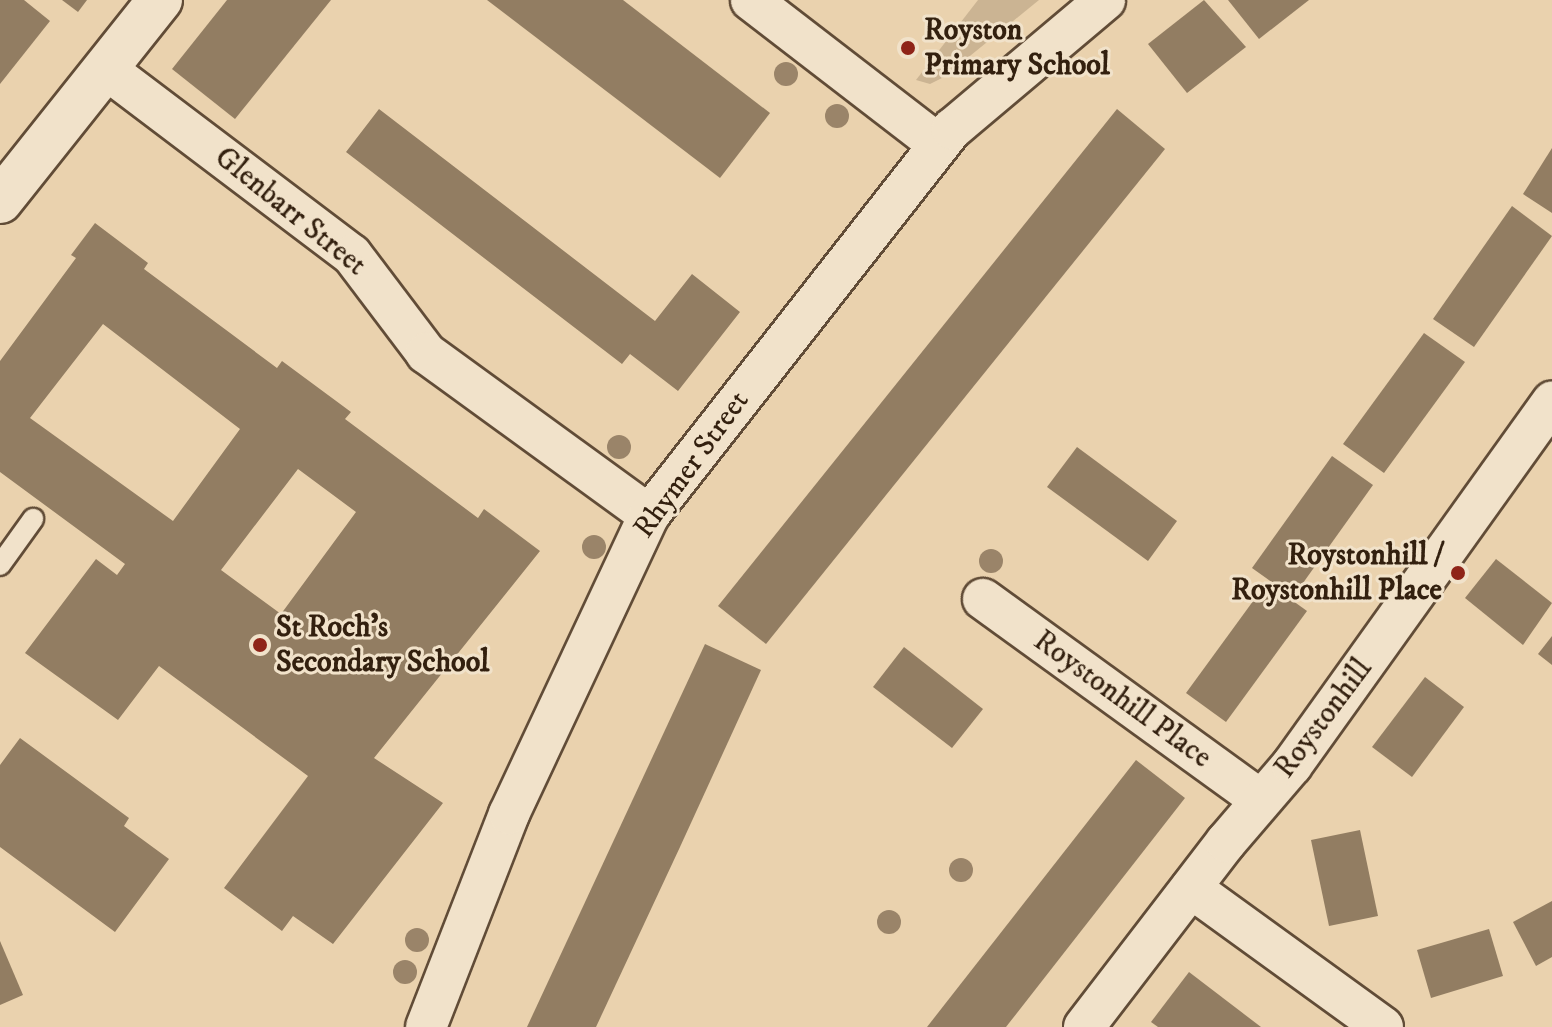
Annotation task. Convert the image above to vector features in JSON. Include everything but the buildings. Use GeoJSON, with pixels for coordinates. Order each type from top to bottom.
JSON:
{"type":"FeatureCollection","features":[{"type":"Feature","properties":{"kind":"street"},"geometry":{"type":"LineString","coordinates":[[3,190],[160,0]]}},
{"type":"Feature","properties":{"kind":"street"},"geometry":{"type":"LineString","coordinates":[[751,0],[939,145]]}},
{"type":"Feature","properties":{"kind":"street","name":"Rhymer Street"},"geometry":{"type":"LineString","coordinates":[[426,1027],[509,814],[649,515],[939,145],[972,108],[1105,0]]}},
{"type":"Feature","properties":{"kind":"street","name":"Glenbarr Street"},"geometry":{"type":"LineString","coordinates":[[106,69],[352,255],[426,353],[649,515]]}},
{"type":"Feature","properties":{"kind":"street","name":"Roystonhill"},"geometry":{"type":"LineString","coordinates":[[1084,1027],[1191,888],[1292,765],[1552,402]]}},
{"type":"Feature","properties":{"kind":"street","name":"Roystonhill Place"},"geometry":{"type":"LineString","coordinates":[[983,599],[1261,800]]}},
{"type":"Feature","properties":{"kind":"street"},"geometry":{"type":"LineString","coordinates":[[1191,888],[1383,1027]]}},
{"type":"Feature","properties":{"kind":"lane"},"geometry":{"type":"LineString","coordinates":[[0,565],[33,519]]}},
{"type":"Feature","properties":{"kind":"shaded area"},"geometry":{"type":"Polygon","coordinates":[[[978,0],[1039,0],[944,77],[930,84],[916,80],[978,0]]]}},
{"type":"Feature","properties":{"kind":"place","name":"Royston Primary School"},"geometry":{"type":"Point","coordinates":[908,48]}},
{"type":"Feature","properties":{"kind":"place","name":"Roystonhill / Roystonhill Place"},"geometry":{"type":"Point","coordinates":[1458,573]}},
{"type":"Feature","properties":{"kind":"place","name":"St Roch's Secondary School"},"geometry":{"type":"Point","coordinates":[260,645]}}]}
